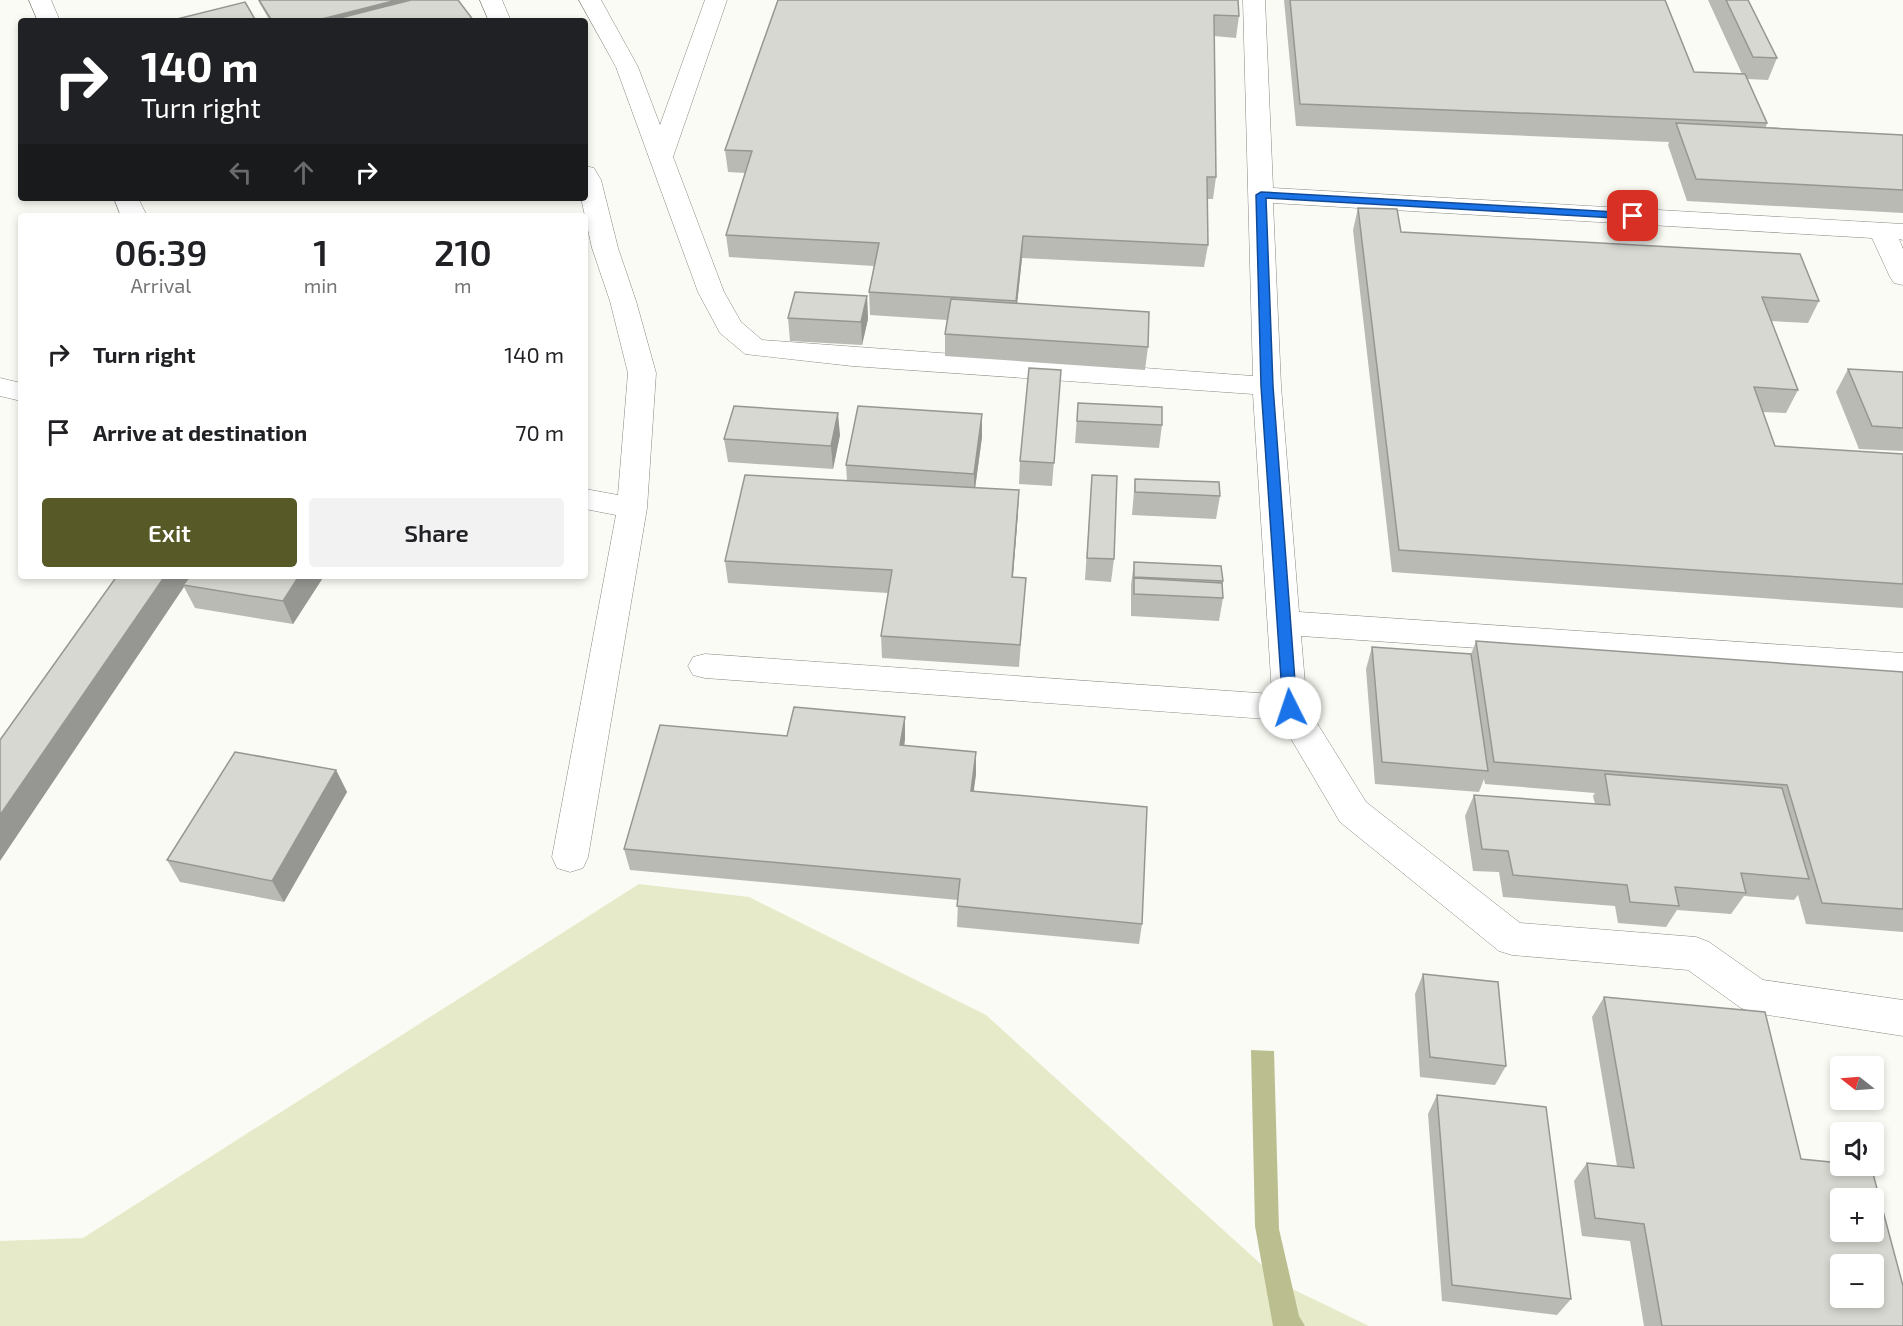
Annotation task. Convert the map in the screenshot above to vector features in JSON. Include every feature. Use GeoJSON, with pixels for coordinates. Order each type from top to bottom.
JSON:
{"type":"FeatureCollection","features":[{"type":"Feature","properties":{"kind":"street"},"geometry":{"type":"LineString","coordinates":[[39,0],[48,18]]}},
{"type":"Feature","properties":{"kind":"street"},"geometry":{"type":"LineString","coordinates":[[491,0],[499,18]]}},
{"type":"Feature","properties":{"kind":"street"},"geometry":{"type":"LineString","coordinates":[[590,0],[627,67],[711,292],[730,327],[755,348],[1267,386]]}},
{"type":"Feature","properties":{"kind":"street"},"geometry":{"type":"LineString","coordinates":[[661,156],[716,0]]}},
{"type":"Feature","properties":{"kind":"street"},"geometry":{"type":"LineString","coordinates":[[1254,0],[1267,386],[1290,708],[1353,812],[1512,939],[1696,954],[1755,996],[1903,1018]]}},
{"type":"Feature","properties":{"kind":"street"},"geometry":{"type":"LineString","coordinates":[[570,857],[632,508],[642,373],[623,301],[605,248],[588,178]]}},
{"type":"Feature","properties":{"kind":"street"},"geometry":{"type":"LineString","coordinates":[[1261,195],[1893,232],[1903,277]]}},
{"type":"Feature","properties":{"kind":"street"},"geometry":{"type":"LineString","coordinates":[[0,387],[18,391]]}},
{"type":"Feature","properties":{"kind":"street"},"geometry":{"type":"LineString","coordinates":[[588,500],[632,508]]}},
{"type":"Feature","properties":{"kind":"street"},"geometry":{"type":"LineString","coordinates":[[1283,623],[1903,665]]}},
{"type":"Feature","properties":{"kind":"street"},"geometry":{"type":"LineString","coordinates":[[705,666],[1290,708]]}},
{"type":"Feature","properties":{"kind":"shaded area"},"geometry":{"type":"Polygon","coordinates":[[[639,884],[749,897],[986,1015],[1284,1285],[1369,1326],[0,1326],[0,1241],[83,1238],[639,884]]]}},
{"type":"Feature","properties":{"kind":"shaded area"},"geometry":{"type":"Polygon","coordinates":[[[1251,1050],[1274,1051],[1279,1229],[1299,1316],[1305,1326],[1273,1326],[1255,1226],[1251,1050]]]}},
{"type":"Feature","properties":{"kind":"building"},"geometry":{"type":"Polygon","coordinates":[[[259,0],[397,0],[326,18],[270,18],[259,0]]]}},
{"type":"Feature","properties":{"kind":"building"},"geometry":{"type":"Polygon","coordinates":[[[411,0],[458,0],[472,18],[340,18],[411,0]]]}},
{"type":"Feature","properties":{"kind":"building"},"geometry":{"type":"Polygon","coordinates":[[[778,0],[1238,0],[1239,16],[1214,15],[1216,177],[1207,177],[1208,245],[1023,236],[1016,301],[869,292],[879,243],[726,235],[752,151],[725,150],[778,0]]]}},
{"type":"Feature","properties":{"kind":"building"},"geometry":{"type":"Polygon","coordinates":[[[1290,0],[1665,0],[1694,72],[1745,74],[1767,123],[1300,104],[1290,0]]]}},
{"type":"Feature","properties":{"kind":"building"},"geometry":{"type":"Polygon","coordinates":[[[1726,0],[1748,0],[1777,58],[1753,57],[1726,0]]]}},
{"type":"Feature","properties":{"kind":"building"},"geometry":{"type":"Polygon","coordinates":[[[245,2],[254,18],[181,18],[245,2]]]}},
{"type":"Feature","properties":{"kind":"building"},"geometry":{"type":"Polygon","coordinates":[[[1676,123],[1903,135],[1903,190],[1696,179],[1676,123]]]}},
{"type":"Feature","properties":{"kind":"building"},"geometry":{"type":"Polygon","coordinates":[[[1358,208],[1397,209],[1401,232],[1800,254],[1819,301],[1762,297],[1798,390],[1754,387],[1775,446],[1903,454],[1903,584],[1399,550],[1358,208]]]}},
{"type":"Feature","properties":{"kind":"building"},"geometry":{"type":"Polygon","coordinates":[[[795,292],[867,296],[861,322],[788,318],[795,292]]]}},
{"type":"Feature","properties":{"kind":"building"},"geometry":{"type":"Polygon","coordinates":[[[951,299],[1149,312],[1148,347],[945,334],[951,299]]]}},
{"type":"Feature","properties":{"kind":"building"},"geometry":{"type":"Polygon","coordinates":[[[1029,368],[1061,370],[1054,463],[1020,461],[1029,368]]]}},
{"type":"Feature","properties":{"kind":"building"},"geometry":{"type":"Polygon","coordinates":[[[1848,369],[1903,372],[1903,428],[1872,426],[1848,369]]]}},
{"type":"Feature","properties":{"kind":"building"},"geometry":{"type":"Polygon","coordinates":[[[1078,403],[1162,407],[1162,425],[1077,421],[1078,403]]]}},
{"type":"Feature","properties":{"kind":"building"},"geometry":{"type":"Polygon","coordinates":[[[734,406],[838,413],[831,446],[724,439],[734,406]]]}},
{"type":"Feature","properties":{"kind":"building"},"geometry":{"type":"Polygon","coordinates":[[[858,406],[982,414],[974,474],[846,465],[858,406]]]}},
{"type":"Feature","properties":{"kind":"building"},"geometry":{"type":"Polygon","coordinates":[[[745,475],[1019,490],[1012,577],[1026,578],[1020,645],[881,636],[892,570],[725,561],[745,475]]]}},
{"type":"Feature","properties":{"kind":"building"},"geometry":{"type":"Polygon","coordinates":[[[1092,475],[1117,476],[1114,559],[1087,558],[1092,475]]]}},
{"type":"Feature","properties":{"kind":"building"},"geometry":{"type":"Polygon","coordinates":[[[1135,479],[1219,482],[1220,496],[1135,492],[1135,479]]]}},
{"type":"Feature","properties":{"kind":"building"},"geometry":{"type":"Polygon","coordinates":[[[1134,562],[1221,566],[1223,581],[1134,577],[1134,562]]]}},
{"type":"Feature","properties":{"kind":"building"},"geometry":{"type":"Polygon","coordinates":[[[1134,578],[1222,583],[1223,598],[1134,594],[1134,578]]]}},
{"type":"Feature","properties":{"kind":"building"},"geometry":{"type":"Polygon","coordinates":[[[115,579],[163,579],[0,815],[0,740],[115,579]]]}},
{"type":"Feature","properties":{"kind":"building"},"geometry":{"type":"Polygon","coordinates":[[[188,579],[297,579],[283,601],[183,585],[188,579]]]}},
{"type":"Feature","properties":{"kind":"building"},"geometry":{"type":"Polygon","coordinates":[[[1476,641],[1903,672],[1903,909],[1822,903],[1787,785],[1494,762],[1476,641]]]}},
{"type":"Feature","properties":{"kind":"building"},"geometry":{"type":"Polygon","coordinates":[[[1372,647],[1471,654],[1488,771],[1382,762],[1372,647]]]}},
{"type":"Feature","properties":{"kind":"building"},"geometry":{"type":"Polygon","coordinates":[[[794,707],[905,717],[900,745],[976,752],[971,791],[1147,807],[1142,924],[957,906],[960,879],[624,849],[660,725],[787,736],[794,707]]]}},
{"type":"Feature","properties":{"kind":"building"},"geometry":{"type":"Polygon","coordinates":[[[235,752],[336,770],[272,881],[167,860],[235,752]]]}},
{"type":"Feature","properties":{"kind":"building"},"geometry":{"type":"Polygon","coordinates":[[[1605,774],[1782,788],[1809,879],[1741,873],[1746,893],[1675,887],[1679,906],[1630,902],[1627,885],[1513,875],[1508,851],[1482,849],[1474,795],[1610,805],[1605,774]]]}},
{"type":"Feature","properties":{"kind":"building"},"geometry":{"type":"Polygon","coordinates":[[[1423,974],[1498,982],[1506,1066],[1430,1057],[1423,974]]]}},
{"type":"Feature","properties":{"kind":"building"},"geometry":{"type":"Polygon","coordinates":[[[1604,997],[1765,1012],[1801,1159],[1830,1162],[1830,1176],[1874,1176],[1877,1188],[1830,1188],[1830,1242],[1884,1242],[1884,1215],[1903,1286],[1903,1326],[1662,1326],[1644,1224],[1595,1218],[1587,1163],[1634,1168],[1604,997]]]}},
{"type":"Feature","properties":{"kind":"building"},"geometry":{"type":"Polygon","coordinates":[[[1437,1095],[1546,1107],[1571,1299],[1452,1285],[1437,1095]]]}},
{"type":"Feature","properties":{"kind":"route"},"geometry":{"type":"LineString","coordinates":[[1290,708],[1267,386],[1261,195],[1633,216]]}}]}
